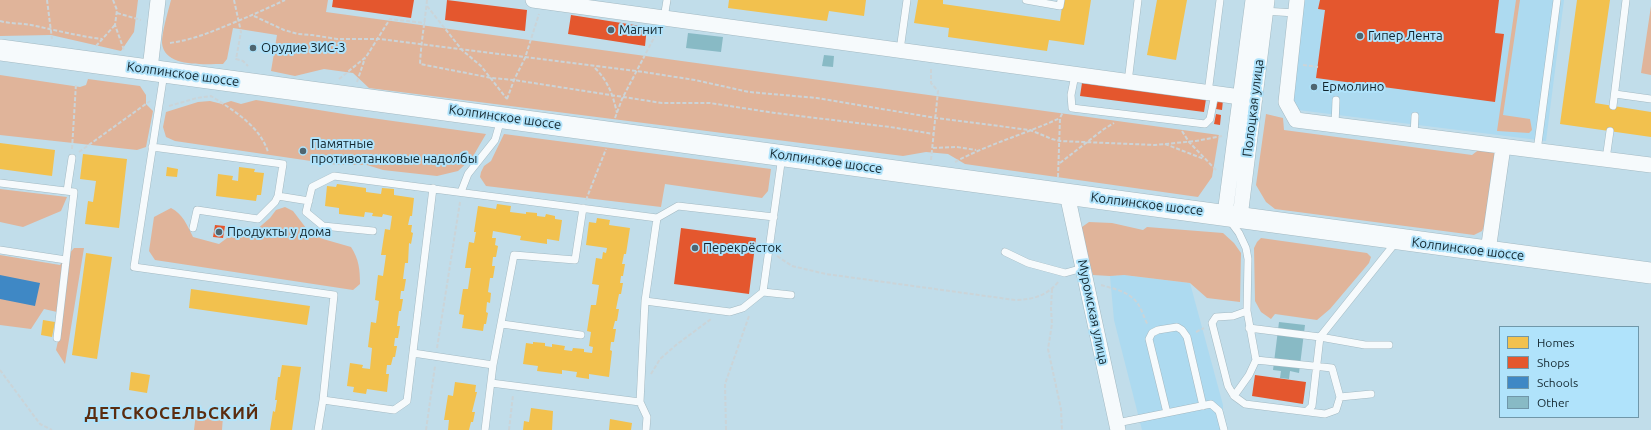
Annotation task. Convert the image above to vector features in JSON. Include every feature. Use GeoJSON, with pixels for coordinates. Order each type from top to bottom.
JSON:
{"type":"FeatureCollection","features":[{"type":"Feature","properties":{"kind":"main road","name":"Колпинское шоссе"},"geometry":{"type":"LineString","coordinates":[[0,50],[324,93],[504,108],[614,123],[783,156],[1062,187],[1398,240],[1651,273]]}},
{"type":"Feature","properties":{"kind":"street"},"geometry":{"type":"LineString","coordinates":[[157,70],[158,0]]}},
{"type":"Feature","properties":{"kind":"street"},"geometry":{"type":"LineString","coordinates":[[538,1],[1248,98]]}},
{"type":"Feature","properties":{"kind":"street","name":"Полоцкая улица"},"geometry":{"type":"LineString","coordinates":[[1232,215],[1260,5]]}},
{"type":"Feature","properties":{"kind":"street"},"geometry":{"type":"LineString","coordinates":[[1296,6],[1286,102],[1296,120],[1503,147],[1651,164]]}},
{"type":"Feature","properties":{"kind":"street"},"geometry":{"type":"LineString","coordinates":[[1488,251],[1503,147]]}},
{"type":"Feature","properties":{"kind":"street","name":"Муромская улица"},"geometry":{"type":"LineString","coordinates":[[1062,187],[1084,275],[1118,427]]}},
{"type":"Feature","properties":{"kind":"lane"},"geometry":{"type":"LineString","coordinates":[[664,18],[667,0]]}},
{"type":"Feature","properties":{"kind":"lane"},"geometry":{"type":"LineString","coordinates":[[900,50],[907,0]]}},
{"type":"Feature","properties":{"kind":"lane"},"geometry":{"type":"LineString","coordinates":[[1026,0],[1060,6],[1061,0]]}},
{"type":"Feature","properties":{"kind":"lane"},"geometry":{"type":"LineString","coordinates":[[1128,82],[1138,0]]}},
{"type":"Feature","properties":{"kind":"lane"},"geometry":{"type":"LineString","coordinates":[[1075,75],[1071,95],[1072,108],[1205,124],[1210,118],[1220,0]]}},
{"type":"Feature","properties":{"kind":"lane"},"geometry":{"type":"LineString","coordinates":[[1537,151],[1557,0]]}},
{"type":"Feature","properties":{"kind":"lane"},"geometry":{"type":"LineString","coordinates":[[1613,106],[1626,0]]}},
{"type":"Feature","properties":{"kind":"lane"},"geometry":{"type":"LineString","coordinates":[[1260,5],[1296,6]]}},
{"type":"Feature","properties":{"kind":"lane"},"geometry":{"type":"LineString","coordinates":[[157,70],[158,108],[134,267],[334,295],[323,400],[318,430]]}},
{"type":"Feature","properties":{"kind":"lane"},"geometry":{"type":"LineString","coordinates":[[1614,94],[1651,99]]}},
{"type":"Feature","properties":{"kind":"lane"},"geometry":{"type":"LineString","coordinates":[[1335,125],[1336,100]]}},
{"type":"Feature","properties":{"kind":"lane"},"geometry":{"type":"LineString","coordinates":[[461,192],[468,174],[495,140],[504,108]]}},
{"type":"Feature","properties":{"kind":"lane"},"geometry":{"type":"LineString","coordinates":[[1414,135],[1415,116]]}},
{"type":"Feature","properties":{"kind":"lane"},"geometry":{"type":"LineString","coordinates":[[1606,159],[1610,131]]}},
{"type":"Feature","properties":{"kind":"lane"},"geometry":{"type":"LineString","coordinates":[[152,147],[282,164],[278,196],[275,202],[258,218],[197,210],[193,228]]}},
{"type":"Feature","properties":{"kind":"lane"},"geometry":{"type":"LineString","coordinates":[[645,301],[730,312],[743,308],[753,302],[763,292],[783,156]]}},
{"type":"Feature","properties":{"kind":"lane"},"geometry":{"type":"LineString","coordinates":[[67,191],[72,158]]}},
{"type":"Feature","properties":{"kind":"lane"},"geometry":{"type":"LineString","coordinates":[[373,231],[323,226],[306,212],[312,187],[334,176],[657,218],[678,206],[774,217]]}},
{"type":"Feature","properties":{"kind":"lane"},"geometry":{"type":"LineString","coordinates":[[0,183],[74,192],[57,338]]}},
{"type":"Feature","properties":{"kind":"lane"},"geometry":{"type":"LineString","coordinates":[[323,400],[394,410],[407,401],[433,188]]}},
{"type":"Feature","properties":{"kind":"lane"},"geometry":{"type":"LineString","coordinates":[[278,196],[308,201]]}},
{"type":"Feature","properties":{"kind":"lane"},"geometry":{"type":"LineString","coordinates":[[485,430],[493,365],[514,255],[576,260],[583,208]]}},
{"type":"Feature","properties":{"kind":"lane"},"geometry":{"type":"LineString","coordinates":[[1232,215],[1246,248],[1248,259],[1247,312],[1256,360],[1249,376],[1234,396]]}},
{"type":"Feature","properties":{"kind":"lane"},"geometry":{"type":"LineString","coordinates":[[646,430],[648,417],[640,402],[645,301],[657,218]]}},
{"type":"Feature","properties":{"kind":"lane"},"geometry":{"type":"LineString","coordinates":[[1307,411],[1312,406],[1320,337],[1398,240]]}},
{"type":"Feature","properties":{"kind":"lane"},"geometry":{"type":"LineString","coordinates":[[0,250],[66,260]]}},
{"type":"Feature","properties":{"kind":"lane"},"geometry":{"type":"LineString","coordinates":[[1005,252],[1028,263],[1066,273],[1084,275]]}},
{"type":"Feature","properties":{"kind":"lane"},"geometry":{"type":"LineString","coordinates":[[763,292],[791,295]]}},
{"type":"Feature","properties":{"kind":"lane"},"geometry":{"type":"LineString","coordinates":[[1247,312],[1233,316],[1216,318],[1212,323],[1228,386],[1234,396],[1245,404],[1325,414],[1336,410],[1340,397],[1332,368],[1256,360]]}},
{"type":"Feature","properties":{"kind":"lane"},"geometry":{"type":"LineString","coordinates":[[502,324],[580,335]]}},
{"type":"Feature","properties":{"kind":"lane"},"geometry":{"type":"LineString","coordinates":[[1167,413],[1149,339],[1152,333],[1158,330],[1177,327],[1182,330],[1187,337],[1203,406]]}},
{"type":"Feature","properties":{"kind":"lane"},"geometry":{"type":"LineString","coordinates":[[1249,328],[1320,337],[1365,345],[1389,345]]}},
{"type":"Feature","properties":{"kind":"lane"},"geometry":{"type":"LineString","coordinates":[[413,353],[493,365]]}},
{"type":"Feature","properties":{"kind":"lane"},"geometry":{"type":"LineString","coordinates":[[491,383],[640,402]]}},
{"type":"Feature","properties":{"kind":"lane"},"geometry":{"type":"LineString","coordinates":[[1340,397],[1371,394]]}},
{"type":"Feature","properties":{"kind":"lane"},"geometry":{"type":"LineString","coordinates":[[1118,427],[1167,413],[1210,404],[1219,411],[1224,430]]}},
{"type":"Feature","properties":{"kind":"path"},"geometry":{"type":"LineString","coordinates":[[47,0],[52,39]]}},
{"type":"Feature","properties":{"kind":"path"},"geometry":{"type":"LineString","coordinates":[[113,0],[118,10],[115,25],[126,53]]}},
{"type":"Feature","properties":{"kind":"path"},"geometry":{"type":"LineString","coordinates":[[234,0],[241,32],[236,59],[243,60],[252,71]]}},
{"type":"Feature","properties":{"kind":"path"},"geometry":{"type":"LineString","coordinates":[[170,43],[187,41],[254,16],[285,0]]}},
{"type":"Feature","properties":{"kind":"path"},"geometry":{"type":"LineString","coordinates":[[427,0],[420,64],[492,78],[514,80],[662,104],[710,103],[934,134]]}},
{"type":"Feature","properties":{"kind":"path"},"geometry":{"type":"LineString","coordinates":[[504,108],[514,80],[525,58],[538,1]]}},
{"type":"Feature","properties":{"kind":"path"},"geometry":{"type":"LineString","coordinates":[[427,5],[462,50],[481,66],[492,78],[504,108]]}},
{"type":"Feature","properties":{"kind":"path"},"geometry":{"type":"LineString","coordinates":[[117,13],[141,20]]}},
{"type":"Feature","properties":{"kind":"path"},"geometry":{"type":"LineString","coordinates":[[254,16],[284,30],[298,34],[337,39],[377,39],[594,67],[637,71],[695,80],[749,92],[817,98],[936,118],[1030,130],[1060,141],[1164,144],[1189,142],[1222,136]]}},
{"type":"Feature","properties":{"kind":"path"},"geometry":{"type":"LineString","coordinates":[[583,208],[606,151],[623,97],[664,18]]}},
{"type":"Feature","properties":{"kind":"path"},"geometry":{"type":"LineString","coordinates":[[352,96],[366,57],[390,19],[425,23]]}},
{"type":"Feature","properties":{"kind":"path"},"geometry":{"type":"LineString","coordinates":[[0,21],[10,24],[30,25],[78,36],[102,39]]}},
{"type":"Feature","properties":{"kind":"path"},"geometry":{"type":"LineString","coordinates":[[93,49],[115,25]]}},
{"type":"Feature","properties":{"kind":"path"},"geometry":{"type":"LineString","coordinates":[[922,54],[931,65],[931,83],[938,91],[930,161],[938,162]]}},
{"type":"Feature","properties":{"kind":"path"},"geometry":{"type":"LineString","coordinates":[[324,93],[366,57]]}},
{"type":"Feature","properties":{"kind":"path"},"geometry":{"type":"LineString","coordinates":[[594,67],[602,75],[613,96],[614,123]]}},
{"type":"Feature","properties":{"kind":"path"},"geometry":{"type":"LineString","coordinates":[[72,158],[76,84]]}},
{"type":"Feature","properties":{"kind":"path"},"geometry":{"type":"LineString","coordinates":[[1062,187],[1059,164],[1060,118],[1071,95]]}},
{"type":"Feature","properties":{"kind":"path"},"geometry":{"type":"LineString","coordinates":[[158,108],[211,96],[228,107],[257,132],[265,143],[271,162]]}},
{"type":"Feature","properties":{"kind":"path"},"geometry":{"type":"LineString","coordinates":[[72,158],[151,101]]}},
{"type":"Feature","properties":{"kind":"path"},"geometry":{"type":"LineString","coordinates":[[1059,164],[1104,129],[1129,115]]}},
{"type":"Feature","properties":{"kind":"path"},"geometry":{"type":"LineString","coordinates":[[953,163],[977,150],[1042,127],[1060,118]]}},
{"type":"Feature","properties":{"kind":"path"},"geometry":{"type":"LineString","coordinates":[[1177,121],[1189,142],[1217,171]]}},
{"type":"Feature","properties":{"kind":"path"},"geometry":{"type":"LineString","coordinates":[[1164,144],[1206,160]]}},
{"type":"Feature","properties":{"kind":"path"},"geometry":{"type":"LineString","coordinates":[[932,148],[957,147],[977,150]]}},
{"type":"Feature","properties":{"kind":"path"},"geometry":{"type":"LineString","coordinates":[[426,430],[461,192]]}},
{"type":"Feature","properties":{"kind":"path"},"geometry":{"type":"LineString","coordinates":[[768,253],[779,257],[792,266],[826,274],[964,294],[1028,300],[1040,296],[1052,289],[1066,273]]}},
{"type":"Feature","properties":{"kind":"path"},"geometry":{"type":"LineString","coordinates":[[1084,275],[1100,284],[1126,293],[1138,305],[1152,333]]}},
{"type":"Feature","properties":{"kind":"path"},"geometry":{"type":"LineString","coordinates":[[1052,289],[1052,324],[1048,349],[1061,409],[1062,430]]}},
{"type":"Feature","properties":{"kind":"path"},"geometry":{"type":"LineString","coordinates":[[726,430],[725,384],[744,334],[753,302]]}},
{"type":"Feature","properties":{"kind":"path"},"geometry":{"type":"LineString","coordinates":[[641,388],[660,360],[701,326],[723,311]]}},
{"type":"Feature","properties":{"kind":"path"},"geometry":{"type":"LineString","coordinates":[[1187,337],[1212,323]]}},
{"type":"Feature","properties":{"kind":"path"},"geometry":{"type":"LineString","coordinates":[[0,370],[40,424],[52,430]]}},
{"type":"Feature","properties":{"kind":"path"},"geometry":{"type":"LineString","coordinates":[[508,430],[515,386]]}},
{"type":"Feature","properties":{"kind":"shaded area"},"geometry":{"type":"Polygon","coordinates":[[[0,0],[138,0],[134,32],[121,51],[51,35],[0,36],[0,0]]]}},
{"type":"Feature","properties":{"kind":"shaded area"},"geometry":{"type":"Polygon","coordinates":[[[171,0],[328,0],[326,12],[1219,135],[1212,177],[1198,197],[965,164],[948,154],[926,152],[903,156],[369,88],[353,73],[324,69],[295,76],[271,71],[277,35],[233,28],[227,59],[223,64],[186,63],[177,61],[170,57],[164,51],[162,43],[164,27],[171,0]]]}},
{"type":"Feature","properties":{"kind":"shaded area"},"geometry":{"type":"Polygon","coordinates":[[[1294,0],[1564,0],[1546,141],[1282,108],[1294,0]]]}},
{"type":"Feature","properties":{"kind":"shaded area"},"geometry":{"type":"Polygon","coordinates":[[[1516,0],[1520,0],[1503,115],[1530,119],[1532,130],[1529,133],[1497,131],[1516,0]]]}},
{"type":"Feature","properties":{"kind":"shaded area"},"geometry":{"type":"Polygon","coordinates":[[[1651,6],[1651,75],[1641,73],[1651,6]]]}},
{"type":"Feature","properties":{"kind":"shaded area"},"geometry":{"type":"Polygon","coordinates":[[[0,75],[80,87],[86,85],[88,79],[140,86],[146,95],[146,104],[153,111],[146,147],[137,150],[0,135],[0,75]]]}},
{"type":"Feature","properties":{"kind":"shaded area"},"geometry":{"type":"Polygon","coordinates":[[[256,100],[486,134],[472,158],[458,171],[437,176],[383,170],[367,165],[338,165],[175,141],[166,137],[163,127],[166,112],[198,102],[210,101],[222,104],[231,101],[241,104],[256,100]]]}},
{"type":"Feature","properties":{"kind":"shaded area"},"geometry":{"type":"Polygon","coordinates":[[[1266,114],[1283,118],[1284,130],[1472,155],[1481,148],[1494,151],[1495,155],[1485,224],[1482,231],[1474,235],[1275,209],[1266,202],[1256,185],[1266,114]]]}},
{"type":"Feature","properties":{"kind":"shaded area"},"geometry":{"type":"Polygon","coordinates":[[[504,134],[771,169],[768,191],[762,198],[665,184],[661,207],[486,186],[480,177],[481,172],[484,166],[491,161],[504,134]]]}},
{"type":"Feature","properties":{"kind":"shaded area"},"geometry":{"type":"Polygon","coordinates":[[[0,189],[67,197],[61,211],[23,227],[0,222],[0,189]]]}},
{"type":"Feature","properties":{"kind":"shaded area"},"geometry":{"type":"Polygon","coordinates":[[[285,207],[293,211],[313,235],[351,247],[356,256],[360,274],[360,284],[353,290],[155,260],[149,251],[154,217],[171,208],[179,213],[187,224],[193,237],[219,244],[227,238],[245,235],[255,231],[270,218],[276,210],[285,207]]]}},
{"type":"Feature","properties":{"kind":"shaded area"},"geometry":{"type":"Polygon","coordinates":[[[1089,222],[1112,223],[1143,230],[1147,227],[1223,233],[1234,243],[1241,253],[1240,302],[1207,298],[1190,283],[1124,275],[1093,275],[1081,235],[1082,227],[1089,222]]]}},
{"type":"Feature","properties":{"kind":"shaded area"},"geometry":{"type":"Polygon","coordinates":[[[1261,238],[1367,253],[1371,257],[1369,263],[1330,309],[1317,320],[1275,314],[1271,319],[1261,312],[1255,301],[1254,248],[1261,238]]]}},
{"type":"Feature","properties":{"kind":"shaded area"},"geometry":{"type":"Polygon","coordinates":[[[74,248],[84,248],[65,364],[56,350],[63,319],[57,312],[44,309],[31,329],[0,325],[0,255],[60,265],[74,248]]]}},
{"type":"Feature","properties":{"kind":"shaded area"},"geometry":{"type":"Polygon","coordinates":[[[1124,275],[1190,283],[1223,405],[1223,413],[1228,430],[1142,430],[1114,320],[1110,276],[1124,275]]]}},
{"type":"Feature","properties":{"kind":"shaded area"},"geometry":{"type":"Polygon","coordinates":[[[196,413],[223,416],[222,430],[194,430],[196,413]]]}},
{"type":"Feature","properties":{"kind":"building: Homes"},"geometry":{"type":"Polygon","coordinates":[[[729,0],[866,0],[864,16],[829,11],[827,21],[728,8],[729,0]]]}},
{"type":"Feature","properties":{"kind":"building: Homes"},"geometry":{"type":"Polygon","coordinates":[[[918,0],[943,0],[943,4],[1060,21],[1063,0],[1091,0],[1084,45],[1049,40],[1047,51],[948,37],[949,28],[914,23],[918,0]]]}},
{"type":"Feature","properties":{"kind":"building: Homes"},"geometry":{"type":"Polygon","coordinates":[[[1157,0],[1187,0],[1176,60],[1147,55],[1157,0]]]}},
{"type":"Feature","properties":{"kind":"building: Homes"},"geometry":{"type":"Polygon","coordinates":[[[1577,0],[1610,0],[1595,103],[1651,112],[1651,137],[1560,124],[1577,0]]]}},
{"type":"Feature","properties":{"kind":"building: Homes"},"geometry":{"type":"Polygon","coordinates":[[[0,143],[55,150],[52,176],[0,169],[0,143]]]}},
{"type":"Feature","properties":{"kind":"building: Homes"},"geometry":{"type":"Polygon","coordinates":[[[83,154],[127,159],[119,228],[85,224],[88,201],[93,202],[96,181],[80,179],[83,154]]]}},
{"type":"Feature","properties":{"kind":"building: Homes"},"geometry":{"type":"Polygon","coordinates":[[[167,167],[178,169],[177,177],[166,176],[167,167]]]}},
{"type":"Feature","properties":{"kind":"building: Homes"},"geometry":{"type":"Polygon","coordinates":[[[239,167],[255,169],[254,172],[264,173],[261,195],[257,195],[256,201],[216,196],[218,174],[233,176],[232,180],[238,181],[239,167]]]}},
{"type":"Feature","properties":{"kind":"building: Homes"},"geometry":{"type":"Polygon","coordinates":[[[337,184],[366,188],[366,192],[381,194],[382,188],[394,189],[394,195],[414,198],[412,216],[410,216],[408,225],[412,225],[411,232],[413,233],[411,244],[409,243],[408,263],[405,263],[403,279],[406,279],[404,291],[401,291],[400,299],[403,299],[401,311],[399,311],[397,326],[400,326],[398,338],[395,338],[394,346],[397,346],[395,357],[393,357],[391,365],[387,365],[386,374],[389,374],[387,392],[367,389],[366,394],[353,392],[354,387],[347,386],[350,363],[363,365],[362,368],[370,369],[372,348],[368,347],[371,322],[376,323],[379,301],[375,300],[378,275],[383,276],[386,255],[381,255],[385,229],[390,230],[392,216],[383,214],[382,217],[372,216],[373,213],[365,212],[364,217],[339,214],[339,208],[325,206],[327,186],[336,187],[337,184]]]}},
{"type":"Feature","properties":{"kind":"building: Homes"},"geometry":{"type":"Polygon","coordinates":[[[497,204],[511,206],[510,212],[526,214],[526,212],[537,213],[537,216],[545,217],[546,214],[555,216],[555,219],[562,220],[559,241],[547,239],[547,244],[520,240],[521,236],[493,231],[492,238],[496,238],[495,245],[498,246],[496,257],[493,257],[492,266],[495,266],[493,278],[490,278],[488,292],[491,293],[490,303],[487,302],[486,312],[488,313],[486,324],[484,324],[483,331],[462,328],[464,315],[459,314],[463,289],[468,289],[471,268],[465,268],[469,242],[474,243],[478,206],[496,209],[497,204]]]}},
{"type":"Feature","properties":{"kind":"building: Homes"},"geometry":{"type":"Polygon","coordinates":[[[597,218],[610,220],[609,225],[630,228],[626,254],[624,254],[622,264],[625,264],[620,283],[623,283],[621,294],[619,294],[616,309],[619,309],[617,321],[615,321],[613,329],[616,329],[614,342],[611,342],[610,350],[612,351],[609,377],[589,374],[589,379],[576,377],[577,372],[562,370],[562,374],[537,371],[538,366],[523,364],[526,343],[545,343],[545,346],[552,347],[552,344],[565,346],[564,350],[572,351],[573,348],[584,349],[584,352],[592,353],[593,347],[589,346],[591,332],[587,331],[591,305],[596,305],[599,285],[592,284],[596,258],[602,259],[603,252],[606,253],[607,248],[586,245],[589,222],[596,223],[597,218]]]}},
{"type":"Feature","properties":{"kind":"building: Homes"},"geometry":{"type":"Polygon","coordinates":[[[86,253],[112,257],[97,359],[72,355],[86,253]]]}},
{"type":"Feature","properties":{"kind":"building: Homes"},"geometry":{"type":"Polygon","coordinates":[[[191,289],[310,306],[307,325],[189,308],[191,289]]]}},
{"type":"Feature","properties":{"kind":"building: Homes"},"geometry":{"type":"Polygon","coordinates":[[[43,320],[55,322],[52,337],[41,335],[43,320]]]}},
{"type":"Feature","properties":{"kind":"building: Homes"},"geometry":{"type":"Polygon","coordinates":[[[282,365],[301,367],[292,430],[270,430],[273,411],[275,412],[277,400],[275,400],[278,377],[280,377],[282,365]]]}},
{"type":"Feature","properties":{"kind":"building: Homes"},"geometry":{"type":"Polygon","coordinates":[[[131,372],[150,375],[147,393],[129,390],[131,372]]]}},
{"type":"Feature","properties":{"kind":"building: Homes"},"geometry":{"type":"Polygon","coordinates":[[[455,382],[476,385],[475,392],[477,392],[472,412],[475,412],[473,422],[471,422],[469,430],[448,430],[449,420],[444,420],[448,395],[453,396],[455,382]]]}},
{"type":"Feature","properties":{"kind":"building: Homes"},"geometry":{"type":"Polygon","coordinates":[[[531,408],[553,411],[552,430],[523,430],[524,421],[529,422],[531,408]]]}},
{"type":"Feature","properties":{"kind":"building: Homes"},"geometry":{"type":"Polygon","coordinates":[[[610,419],[632,423],[631,430],[609,430],[610,419]]]}},
{"type":"Feature","properties":{"kind":"building: Shops"},"geometry":{"type":"Polygon","coordinates":[[[333,0],[414,0],[411,18],[332,7],[333,0]]]}},
{"type":"Feature","properties":{"kind":"building: Shops"},"geometry":{"type":"Polygon","coordinates":[[[447,0],[527,10],[525,31],[445,20],[447,0]]]}},
{"type":"Feature","properties":{"kind":"building: Shops"},"geometry":{"type":"Polygon","coordinates":[[[1320,0],[1499,0],[1495,33],[1504,34],[1495,102],[1316,78],[1325,10],[1318,9],[1320,0]]]}},
{"type":"Feature","properties":{"kind":"building: Shops"},"geometry":{"type":"Polygon","coordinates":[[[571,15],[647,27],[645,46],[568,34],[571,15]]]}},
{"type":"Feature","properties":{"kind":"building: Shops"},"geometry":{"type":"Polygon","coordinates":[[[1082,83],[1206,99],[1204,112],[1080,96],[1082,83]]]}},
{"type":"Feature","properties":{"kind":"building: Shops"},"geometry":{"type":"Polygon","coordinates":[[[1218,99],[1223,100],[1222,110],[1216,109],[1218,99]]]}},
{"type":"Feature","properties":{"kind":"building: Shops"},"geometry":{"type":"Polygon","coordinates":[[[1216,114],[1221,115],[1220,125],[1214,124],[1216,114]]]}},
{"type":"Feature","properties":{"kind":"building: Shops","name":"Продукты у дома"},"geometry":{"type":"Polygon","coordinates":[[[215,225],[225,226],[223,238],[213,237],[215,225]]]}},
{"type":"Feature","properties":{"kind":"building: Shops"},"geometry":{"type":"Polygon","coordinates":[[[681,228],[756,238],[749,294],[674,284],[681,228]]]}},
{"type":"Feature","properties":{"kind":"building: Shops"},"geometry":{"type":"Polygon","coordinates":[[[1255,375],[1306,382],[1303,404],[1252,396],[1255,375]]]}},
{"type":"Feature","properties":{"kind":"building: Schools"},"geometry":{"type":"Polygon","coordinates":[[[0,275],[40,283],[35,306],[0,299],[0,275]]]}},
{"type":"Feature","properties":{"kind":"building: Other"},"geometry":{"type":"Polygon","coordinates":[[[688,33],[723,37],[721,52],[686,48],[688,33]]]}},
{"type":"Feature","properties":{"kind":"building: Other"},"geometry":{"type":"Polygon","coordinates":[[[824,55],[834,56],[833,67],[822,66],[824,55]]]}},
{"type":"Feature","properties":{"kind":"building: Other"},"geometry":{"type":"Polygon","coordinates":[[[1279,322],[1305,325],[1299,373],[1290,371],[1289,379],[1280,378],[1281,371],[1273,370],[1279,322]]]}},
{"type":"Feature","properties":{"kind":"place","name":"Магнит"},"geometry":{"type":"Point","coordinates":[611,30]}},
{"type":"Feature","properties":{"kind":"place","name":"Гипер Лента"},"geometry":{"type":"Point","coordinates":[1360,36]}},
{"type":"Feature","properties":{"kind":"place","name":"Орудие ЗИС-3"},"geometry":{"type":"Point","coordinates":[253,48]}},
{"type":"Feature","properties":{"kind":"place","name":"Ермолино"},"geometry":{"type":"Point","coordinates":[1314,87]}},
{"type":"Feature","properties":{"kind":"place","name":"Памятные противотанковые надолбы"},"geometry":{"type":"Point","coordinates":[303,151]}},
{"type":"Feature","properties":{"kind":"place","name":"Продукты у дома"},"geometry":{"type":"Point","coordinates":[219,232]}},
{"type":"Feature","properties":{"kind":"place","name":"Перекрёсток"},"geometry":{"type":"Point","coordinates":[695,248]}},
{"type":"Feature","properties":{"kind":"district","name":"ДЕТСКОСЕЛЬСКИЙ"},"geometry":{"type":"Point","coordinates":[172,413]}}]}
